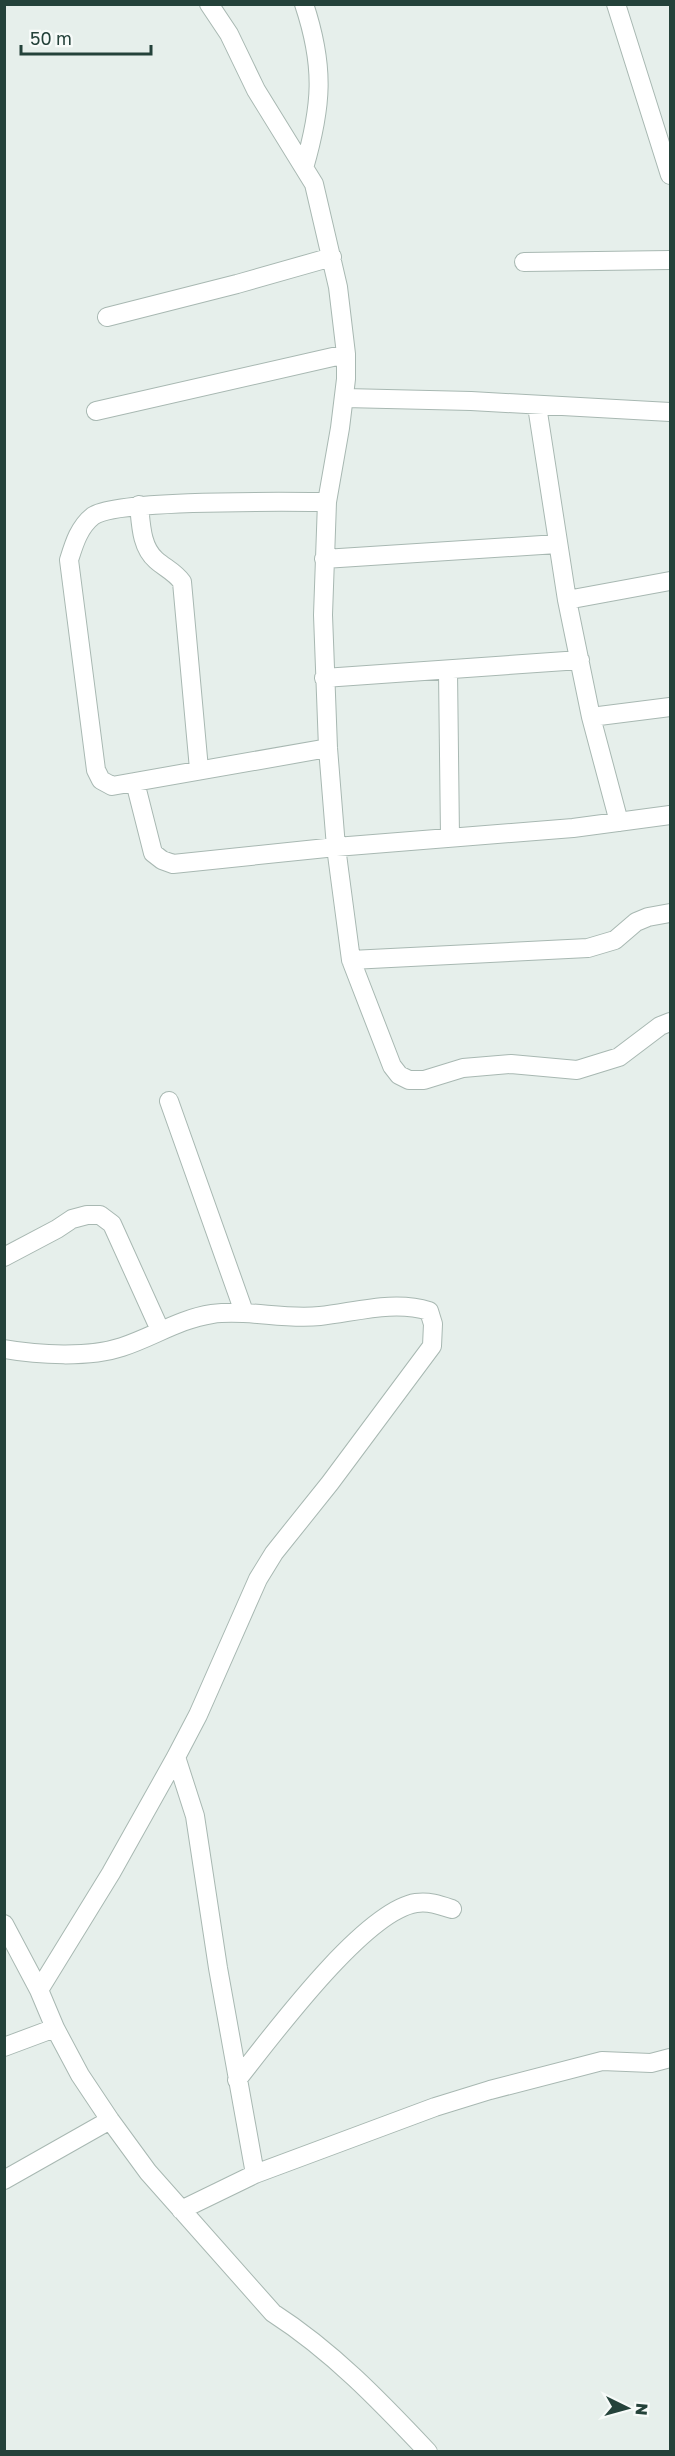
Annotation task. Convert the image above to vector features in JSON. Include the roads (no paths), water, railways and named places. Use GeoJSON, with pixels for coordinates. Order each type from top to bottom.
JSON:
{"type":"FeatureCollection","features":[{"type":"Feature","properties":{"kind":"street"},"geometry":{"type":"LineString","coordinates":[[209,4],[229,34],[256,90],[314,184],[332,256],[346,354],[345,398],[327,502],[324,559],[324,678],[328,748],[336,846],[351,960],[392,1066],[399,1075],[409,1080],[424,1080],[463,1068],[511,1064],[577,1071],[619,1057],[660,1026],[670,1022]]}},
{"type":"Feature","properties":{"kind":"street"},"geometry":{"type":"LineString","coordinates":[[304,4],[316,42],[319,104],[315,130],[304,168]]}},
{"type":"Feature","properties":{"kind":"street"},"geometry":{"type":"LineString","coordinates":[[616,4],[670,168]]}},
{"type":"Feature","properties":{"kind":"street"},"geometry":{"type":"LineString","coordinates":[[107,317],[237,284],[332,256]]}},
{"type":"Feature","properties":{"kind":"street"},"geometry":{"type":"LineString","coordinates":[[524,262],[670,260]]}},
{"type":"Feature","properties":{"kind":"street"},"geometry":{"type":"LineString","coordinates":[[96,411],[346,354]]}},
{"type":"Feature","properties":{"kind":"street"},"geometry":{"type":"LineString","coordinates":[[345,398],[460,401],[670,412]]}},
{"type":"Feature","properties":{"kind":"street"},"geometry":{"type":"LineString","coordinates":[[537,406],[567,600],[591,717],[618,822]]}},
{"type":"Feature","properties":{"kind":"street"},"geometry":{"type":"LineString","coordinates":[[327,502],[139,506],[106,509],[93,516],[81,529],[69,560],[96,770],[101,780],[112,786],[328,748]]}},
{"type":"Feature","properties":{"kind":"street"},"geometry":{"type":"LineString","coordinates":[[139,506],[144,543],[150,555],[183,582],[199,769]]}},
{"type":"Feature","properties":{"kind":"street"},"geometry":{"type":"LineString","coordinates":[[324,559],[558,543]]}},
{"type":"Feature","properties":{"kind":"street"},"geometry":{"type":"LineString","coordinates":[[567,600],[670,581]]}},
{"type":"Feature","properties":{"kind":"street"},"geometry":{"type":"LineString","coordinates":[[324,678],[580,660]]}},
{"type":"Feature","properties":{"kind":"street"},"geometry":{"type":"LineString","coordinates":[[448,671],[450,837]]}},
{"type":"Feature","properties":{"kind":"street"},"geometry":{"type":"LineString","coordinates":[[591,717],[670,708]]}},
{"type":"Feature","properties":{"kind":"street"},"geometry":{"type":"LineString","coordinates":[[135,782],[153,853],[173,864],[336,846],[573,828],[670,815]]}},
{"type":"Feature","properties":{"kind":"street"},"geometry":{"type":"LineString","coordinates":[[351,960],[588,948],[615,939],[636,922],[648,916],[670,913]]}},
{"type":"Feature","properties":{"kind":"street"},"geometry":{"type":"LineString","coordinates":[[169,1101],[244,1312]]}},
{"type":"Feature","properties":{"kind":"street"},"geometry":{"type":"LineString","coordinates":[[4,1257],[72,1219],[87,1215],[100,1215],[112,1224],[160,1330]]}},
{"type":"Feature","properties":{"kind":"street"},"geometry":{"type":"LineString","coordinates":[[4,1349],[40,1354],[93,1352],[120,1348],[160,1330],[211,1314],[244,1312],[290,1318],[395,1306],[415,1307],[429,1311],[433,1324],[432,1346],[330,1484],[274,1553],[258,1578],[198,1714],[176,1757],[106,1882],[39,1990]]}},
{"type":"Feature","properties":{"kind":"street"},"geometry":{"type":"LineString","coordinates":[[176,1757],[195,1816],[237,2080],[255,2174]]}},
{"type":"Feature","properties":{"kind":"street"},"geometry":{"type":"LineString","coordinates":[[237,2080],[347,1948],[381,1920],[415,1903],[430,1902],[452,1909]]}},
{"type":"Feature","properties":{"kind":"street"},"geometry":{"type":"LineString","coordinates":[[4,1924],[12,1955],[39,1990],[55,2028],[80,2075],[148,2172],[273,2313],[304,2334],[353,2375],[428,2451]]}},
{"type":"Feature","properties":{"kind":"street"},"geometry":{"type":"LineString","coordinates":[[4,2047],[55,2028]]}},
{"type":"Feature","properties":{"kind":"street"},"geometry":{"type":"LineString","coordinates":[[181,2210],[255,2174],[435,2107],[602,2061],[651,2063],[670,2058]]}},
{"type":"Feature","properties":{"kind":"street"},"geometry":{"type":"LineString","coordinates":[[4,2180],[110,2120]]}}]}
